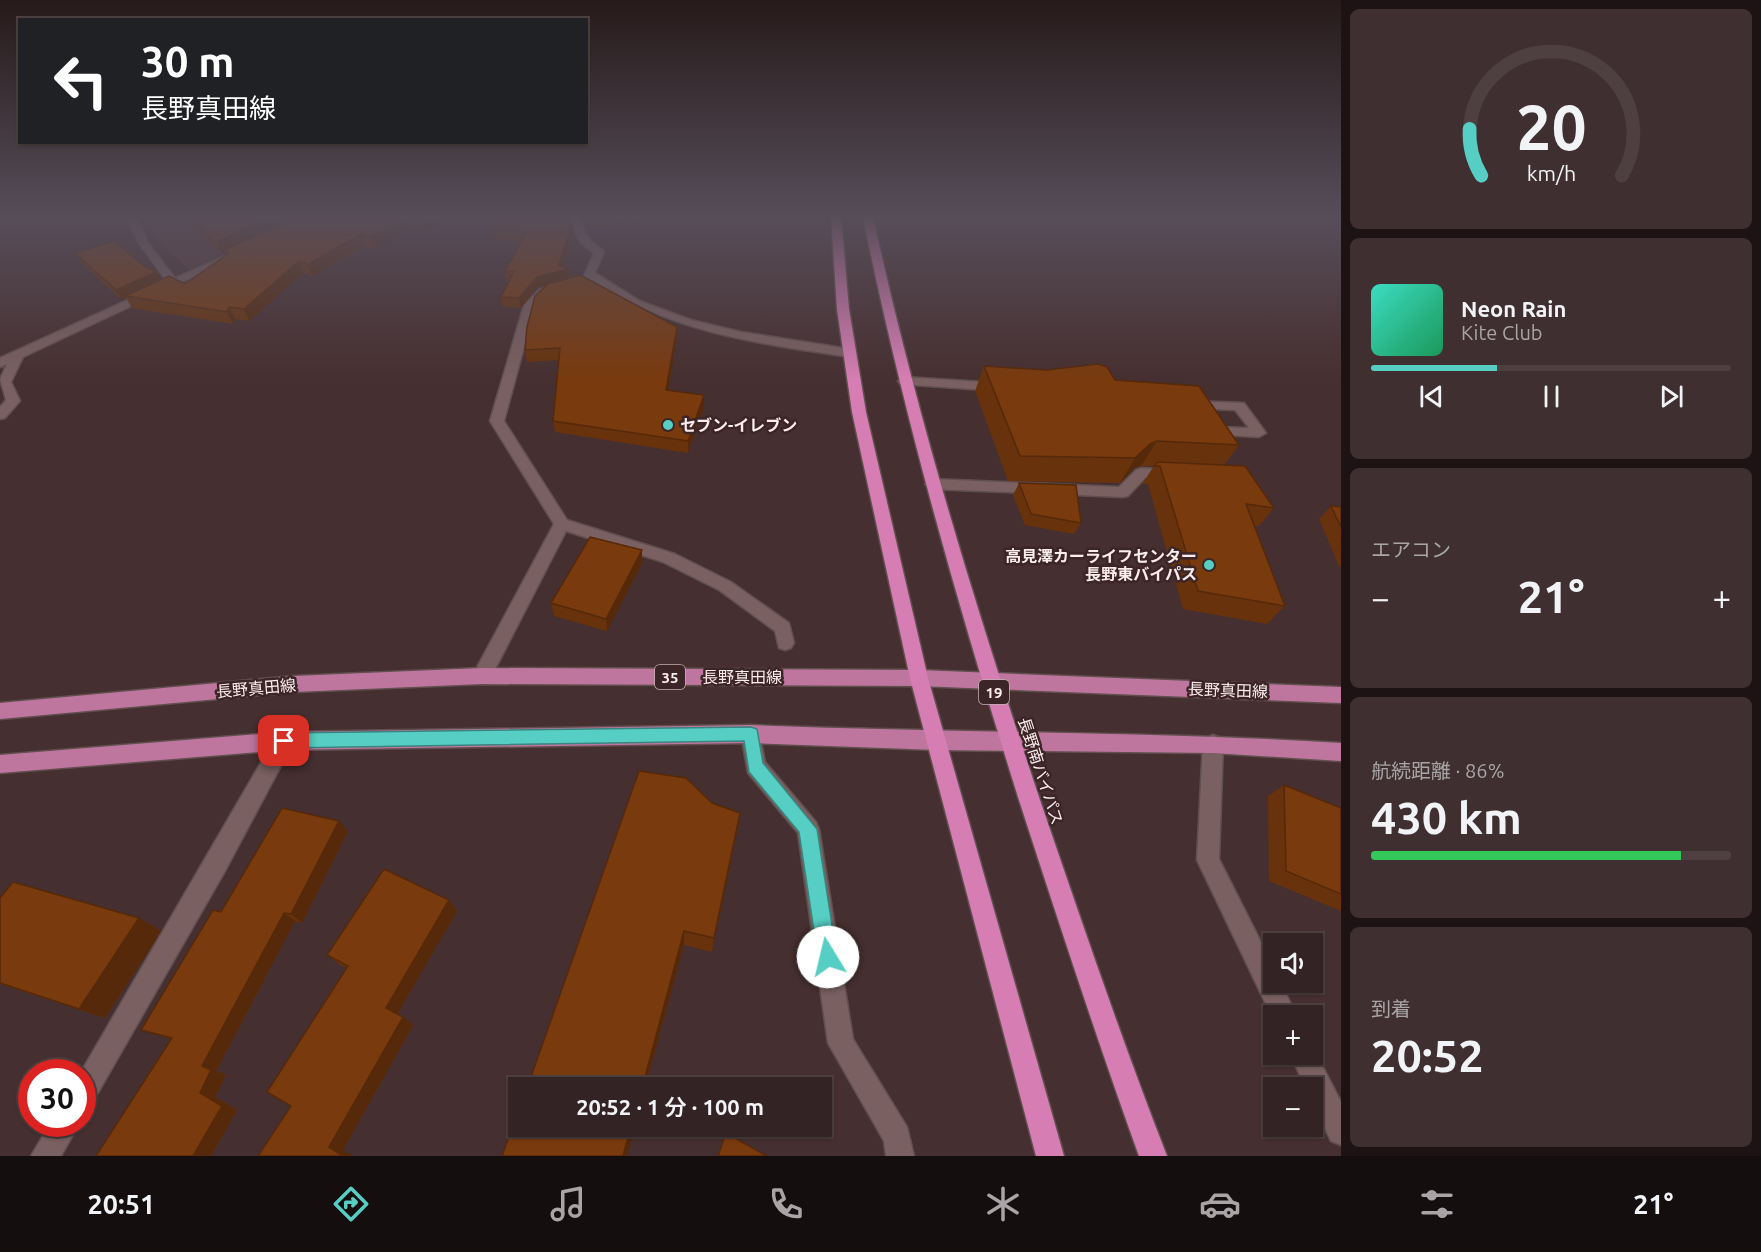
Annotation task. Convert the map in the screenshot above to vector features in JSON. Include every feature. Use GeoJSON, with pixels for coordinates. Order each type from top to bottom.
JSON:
{"type":"FeatureCollection","features":[{"type":"Feature","properties":{"kind":"highway"},"geometry":{"type":"LineString","coordinates":[[842,271],[859,412],[919,678],[1050,1156]]}},
{"type":"Feature","properties":{"kind":"highway","name":"長野南バイパス"},"geometry":{"type":"LineString","coordinates":[[880,271],[904,381],[990,680],[1121,1074],[1153,1156]]}},
{"type":"Feature","properties":{"kind":"main road","name":"長野真田線"},"geometry":{"type":"LineString","coordinates":[[0,711],[294,684],[482,676],[919,678],[1341,695]]}},
{"type":"Feature","properties":{"kind":"main road"},"geometry":{"type":"LineString","coordinates":[[0,764],[284,741],[751,734],[937,741],[1213,744],[1341,752]]}},
{"type":"Feature","properties":{"kind":"street"},"geometry":{"type":"LineString","coordinates":[[164,271],[174,284]]}},
{"type":"Feature","properties":{"kind":"street"},"geometry":{"type":"LineString","coordinates":[[0,363],[201,271]]}},
{"type":"Feature","properties":{"kind":"street"},"geometry":{"type":"LineString","coordinates":[[590,271],[587,280],[544,291],[530,305],[497,421],[562,524],[669,558],[725,586],[783,628],[785,643]]}},
{"type":"Feature","properties":{"kind":"street"},"geometry":{"type":"LineString","coordinates":[[589,274],[633,302],[669,317],[750,338],[850,353]]}},
{"type":"Feature","properties":{"kind":"street"},"geometry":{"type":"LineString","coordinates":[[0,415],[13,401],[5,382],[18,355]]}},
{"type":"Feature","properties":{"kind":"street"},"geometry":{"type":"LineString","coordinates":[[904,381],[1014,387]]}},
{"type":"Feature","properties":{"kind":"street"},"geometry":{"type":"LineString","coordinates":[[1181,404],[1239,406],[1259,433],[1207,431],[1218,450]]}},
{"type":"Feature","properties":{"kind":"street"},"geometry":{"type":"LineString","coordinates":[[932,484],[1123,492],[1141,473],[1188,475]]}},
{"type":"Feature","properties":{"kind":"street"},"geometry":{"type":"LineString","coordinates":[[482,676],[562,524]]}},
{"type":"Feature","properties":{"kind":"street"},"geometry":{"type":"LineString","coordinates":[[751,734],[755,766],[808,829],[841,1043],[897,1137],[900,1156]]}},
{"type":"Feature","properties":{"kind":"street"},"geometry":{"type":"LineString","coordinates":[[96,1072],[217,863],[284,741]]}},
{"type":"Feature","properties":{"kind":"street"},"geometry":{"type":"LineString","coordinates":[[1213,744],[1208,860],[1279,1005]]}},
{"type":"Feature","properties":{"kind":"street"},"geometry":{"type":"LineString","coordinates":[[1309,1065],[1341,1131]]}},
{"type":"Feature","properties":{"kind":"street"},"geometry":{"type":"LineString","coordinates":[[45,1156],[57,1137]]}},
{"type":"Feature","properties":{"kind":"building"},"geometry":{"type":"Polygon","coordinates":[[[95,271],[156,272],[116,290],[95,271]]]}},
{"type":"Feature","properties":{"kind":"building"},"geometry":{"type":"Polygon","coordinates":[[[204,271],[288,271],[244,309],[229,307],[227,312],[125,296],[169,276],[185,284],[204,271]]]}},
{"type":"Feature","properties":{"kind":"building"},"geometry":{"type":"Polygon","coordinates":[[[505,271],[560,271],[537,277],[519,298],[501,297],[514,271],[505,271]]]}},
{"type":"Feature","properties":{"kind":"building"},"geometry":{"type":"Polygon","coordinates":[[[580,275],[677,327],[666,390],[704,395],[688,441],[553,421],[560,348],[525,350],[527,327],[535,296],[548,284],[580,275]]]}},
{"type":"Feature","properties":{"kind":"building"},"geometry":{"type":"Polygon","coordinates":[[[1098,364],[1107,367],[1115,380],[1199,386],[1239,445],[1157,441],[1150,444],[1135,458],[1020,456],[984,366],[1047,370],[1098,364]]]}},
{"type":"Feature","properties":{"kind":"building"},"geometry":{"type":"Polygon","coordinates":[[[1158,462],[1245,466],[1274,508],[1246,504],[1285,606],[1198,591],[1160,466],[1154,466],[1158,462]]]}},
{"type":"Feature","properties":{"kind":"building"},"geometry":{"type":"Polygon","coordinates":[[[1019,483],[1076,485],[1081,523],[1031,514],[1019,483]]]}},
{"type":"Feature","properties":{"kind":"building"},"geometry":{"type":"Polygon","coordinates":[[[1331,506],[1341,507],[1341,527],[1331,506]]]}},
{"type":"Feature","properties":{"kind":"building"},"geometry":{"type":"Polygon","coordinates":[[[590,537],[642,550],[606,619],[551,603],[590,537]]]}},
{"type":"Feature","properties":{"kind":"building"},"geometry":{"type":"Polygon","coordinates":[[[639,771],[686,778],[712,803],[740,813],[714,938],[684,931],[645,1077],[531,1077],[639,771]]]}},
{"type":"Feature","properties":{"kind":"building"},"geometry":{"type":"Polygon","coordinates":[[[1284,785],[1341,808],[1341,894],[1286,871],[1284,785]]]}},
{"type":"Feature","properties":{"kind":"building"},"geometry":{"type":"Polygon","coordinates":[[[282,808],[339,821],[291,914],[284,913],[202,1066],[211,1070],[200,1093],[222,1106],[193,1156],[96,1156],[172,1038],[141,1030],[213,910],[221,912],[282,808]]]}},
{"type":"Feature","properties":{"kind":"building"},"geometry":{"type":"Polygon","coordinates":[[[384,869],[449,900],[386,1008],[403,1017],[329,1147],[343,1156],[258,1156],[291,1106],[267,1092],[348,966],[327,955],[384,869]]]}},
{"type":"Feature","properties":{"kind":"building"},"geometry":{"type":"Polygon","coordinates":[[[13,882],[139,918],[79,1009],[0,983],[0,898],[13,882]]]}},
{"type":"Feature","properties":{"kind":"building"},"geometry":{"type":"Polygon","coordinates":[[[509,1137],[628,1137],[623,1156],[502,1156],[509,1137]]]}},
{"type":"Feature","properties":{"kind":"building"},"geometry":{"type":"Polygon","coordinates":[[[725,1137],[733,1137],[767,1156],[718,1156],[725,1137]]]}},
{"type":"Feature","properties":{"kind":"place","name":"セブン-イレブン"},"geometry":{"type":"Point","coordinates":[668,425]}},
{"type":"Feature","properties":{"kind":"place","name":"高見澤カーライフセンター 長野東バイパス"},"geometry":{"type":"Point","coordinates":[1209,565]}},
{"type":"Feature","properties":{"kind":"route"},"geometry":{"type":"LineString","coordinates":[[284,741],[751,734],[755,766],[808,829],[828,957]]}}]}
